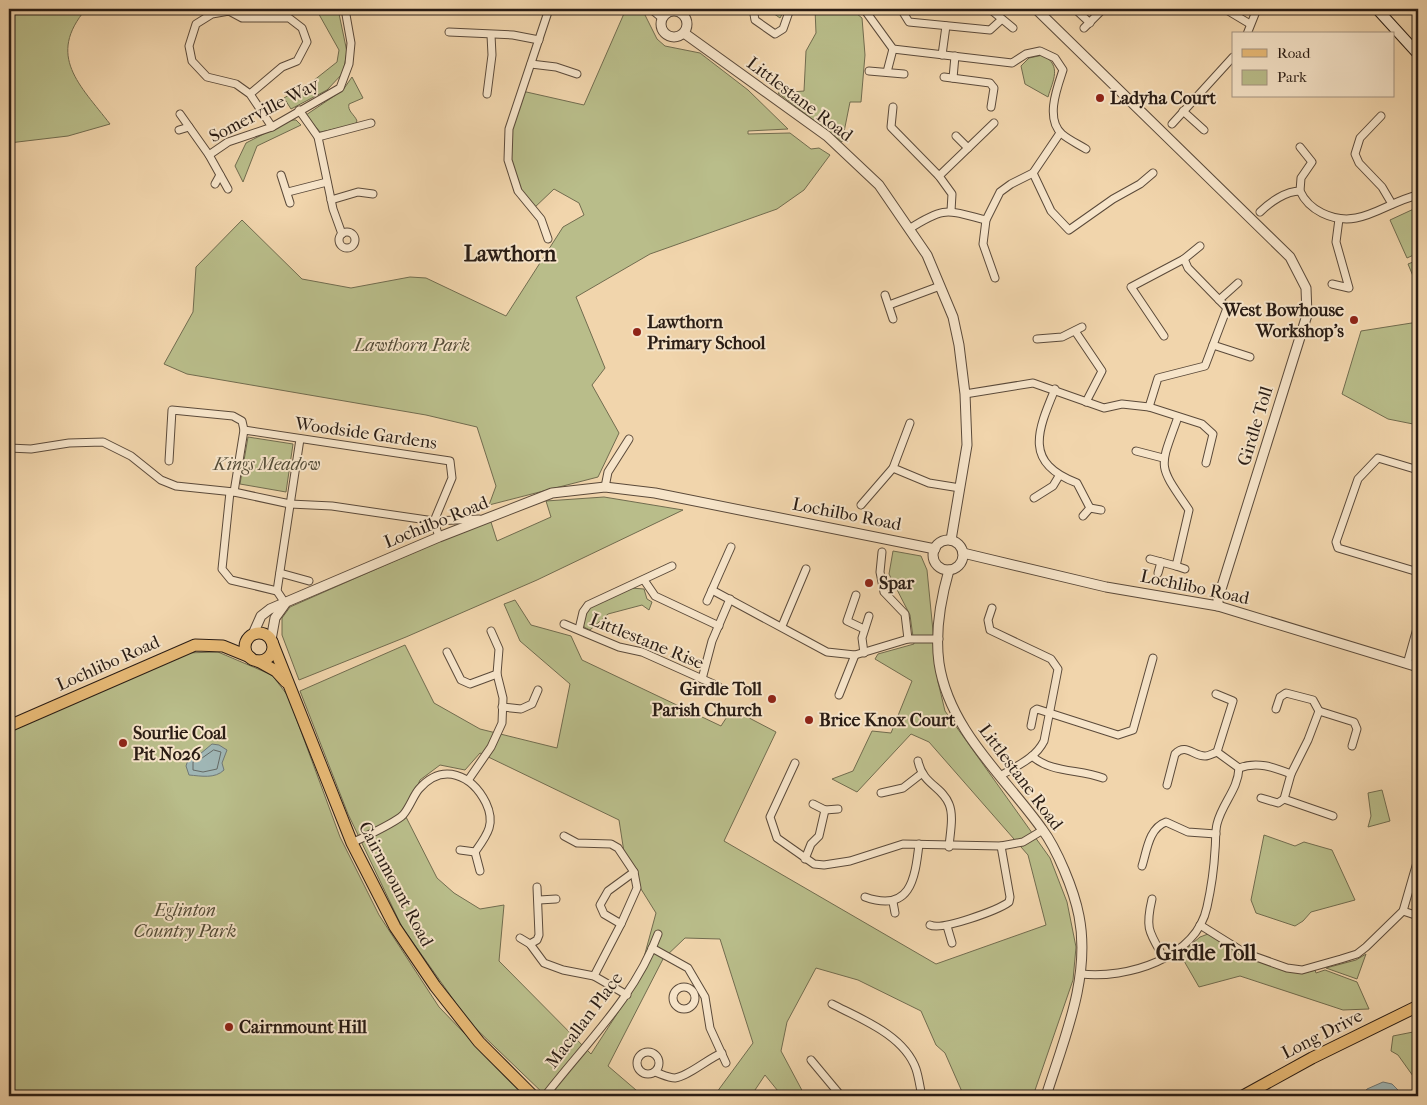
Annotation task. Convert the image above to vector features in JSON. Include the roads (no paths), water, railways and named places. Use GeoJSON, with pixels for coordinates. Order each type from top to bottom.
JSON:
{"type":"FeatureCollection","features":[{"type":"Feature","properties":{"kind":"main road"},"geometry":{"type":"LineString","coordinates":[[1377,9],[1418,54]]}},
{"type":"Feature","properties":{"kind":"main road"},"geometry":{"type":"LineString","coordinates":[[262,633],[272,641],[270,655],[254,659],[245,645],[251,636],[262,633]]}},
{"type":"Feature","properties":{"kind":"main road","name":"Lochlibo Road"},"geometry":{"type":"LineString","coordinates":[[223,646],[251,636]]}},
{"type":"Feature","properties":{"kind":"main road","name":"Cairnmount Road"},"geometry":{"type":"LineString","coordinates":[[272,641],[352,843],[395,926],[435,986],[479,1042],[533,1096]]}},
{"type":"Feature","properties":{"kind":"main road","name":"Lochlibo Road"},"geometry":{"type":"LineString","coordinates":[[9,726],[196,645],[223,646],[254,659]]}},
{"type":"Feature","properties":{"kind":"main road","name":"Cairnmount Road"},"geometry":{"type":"LineString","coordinates":[[254,659],[276,671],[289,685]]}},
{"type":"Feature","properties":{"kind":"main road","name":"Long Drive"},"geometry":{"type":"LineString","coordinates":[[1243,1096],[1312,1058],[1418,1006]]}},
{"type":"Feature","properties":{"kind":"street","name":"Somerville Way"},"geometry":{"type":"LineString","coordinates":[[209,155],[228,142],[272,127],[340,88],[349,64],[351,43],[345,9]]}},
{"type":"Feature","properties":{"kind":"street"},"geometry":{"type":"LineString","coordinates":[[548,239],[541,219],[518,191],[508,160],[509,129],[549,9]]}},
{"type":"Feature","properties":{"kind":"street"},"geometry":{"type":"LineString","coordinates":[[651,9],[662,18]]}},
{"type":"Feature","properties":{"kind":"street"},"geometry":{"type":"LineString","coordinates":[[753,9],[755,20],[775,34],[783,29],[790,9]]}},
{"type":"Feature","properties":{"kind":"street"},"geometry":{"type":"LineString","coordinates":[[901,9],[909,22],[990,30],[1001,20]]}},
{"type":"Feature","properties":{"kind":"street"},"geometry":{"type":"LineString","coordinates":[[990,9],[1013,28]]}},
{"type":"Feature","properties":{"kind":"street","name":"Girdle Toll"},"geometry":{"type":"LineString","coordinates":[[1036,9],[1290,257],[1306,288],[1307,315],[1221,589],[1218,606]]}},
{"type":"Feature","properties":{"kind":"street"},"geometry":{"type":"LineString","coordinates":[[1075,9],[1087,26],[1103,9]]}},
{"type":"Feature","properties":{"kind":"street"},"geometry":{"type":"LineString","coordinates":[[1225,9],[1250,24]]}},
{"type":"Feature","properties":{"kind":"street"},"geometry":{"type":"LineString","coordinates":[[1248,32],[1257,9]]}},
{"type":"Feature","properties":{"kind":"street"},"geometry":{"type":"LineString","coordinates":[[866,10],[894,49],[1012,63],[1026,54],[1040,51],[1055,58],[1063,70],[1054,98],[1054,117],[1060,133],[1086,148]]}},
{"type":"Feature","properties":{"kind":"street"},"geometry":{"type":"LineString","coordinates":[[250,94],[282,67],[297,61],[307,42],[302,28],[289,18],[242,18],[229,11],[212,14],[196,24],[189,46],[192,61],[207,77],[236,84],[250,94],[272,127]]}},
{"type":"Feature","properties":{"kind":"street"},"geometry":{"type":"LineString","coordinates":[[683,11],[687,23],[684,33],[676,37],[665,34],[660,28],[662,18],[669,12],[683,11]]}},
{"type":"Feature","properties":{"kind":"street"},"geometry":{"type":"LineString","coordinates":[[942,55],[946,26]]}},
{"type":"Feature","properties":{"kind":"street"},"geometry":{"type":"LineString","coordinates":[[448,32],[514,35],[539,40]]}},
{"type":"Feature","properties":{"kind":"street","name":"Littlestane Road"},"geometry":{"type":"LineString","coordinates":[[684,33],[827,136],[879,185],[927,255],[955,326],[965,394],[966,445],[950,540]]}},
{"type":"Feature","properties":{"kind":"street"},"geometry":{"type":"LineString","coordinates":[[487,94],[492,55],[491,35]]}},
{"type":"Feature","properties":{"kind":"street"},"geometry":{"type":"LineString","coordinates":[[887,72],[894,49]]}},
{"type":"Feature","properties":{"kind":"street"},"geometry":{"type":"LineString","coordinates":[[953,78],[955,56]]}},
{"type":"Feature","properties":{"kind":"street"},"geometry":{"type":"LineString","coordinates":[[1172,124],[1232,58]]}},
{"type":"Feature","properties":{"kind":"street"},"geometry":{"type":"LineString","coordinates":[[531,64],[556,67],[577,74]]}},
{"type":"Feature","properties":{"kind":"street"},"geometry":{"type":"LineString","coordinates":[[869,71],[904,74]]}},
{"type":"Feature","properties":{"kind":"street"},"geometry":{"type":"LineString","coordinates":[[944,78],[990,83],[994,88],[991,107]]}},
{"type":"Feature","properties":{"kind":"street"},"geometry":{"type":"LineString","coordinates":[[893,107],[891,126],[939,176],[952,194],[950,211]]}},
{"type":"Feature","properties":{"kind":"street"},"geometry":{"type":"LineString","coordinates":[[299,110],[318,137],[331,200],[342,234]]}},
{"type":"Feature","properties":{"kind":"street"},"geometry":{"type":"LineString","coordinates":[[1184,112],[1204,130]]}},
{"type":"Feature","properties":{"kind":"street","name":"Somerville Way"},"geometry":{"type":"LineString","coordinates":[[180,114],[209,155],[228,189]]}},
{"type":"Feature","properties":{"kind":"street"},"geometry":{"type":"LineString","coordinates":[[1381,116],[1360,138],[1356,154],[1359,162],[1382,187],[1392,204]]}},
{"type":"Feature","properties":{"kind":"street"},"geometry":{"type":"LineString","coordinates":[[318,137],[371,123]]}},
{"type":"Feature","properties":{"kind":"street"},"geometry":{"type":"LineString","coordinates":[[939,176],[994,123]]}},
{"type":"Feature","properties":{"kind":"street"},"geometry":{"type":"LineString","coordinates":[[179,130],[189,127]]}},
{"type":"Feature","properties":{"kind":"street"},"geometry":{"type":"LineString","coordinates":[[995,278],[983,244],[986,220],[1000,192],[1011,184],[1033,174],[1060,133]]}},
{"type":"Feature","properties":{"kind":"street"},"geometry":{"type":"LineString","coordinates":[[956,136],[968,148]]}},
{"type":"Feature","properties":{"kind":"street"},"geometry":{"type":"LineString","coordinates":[[1300,147],[1312,162],[1301,178],[1300,191],[1310,205],[1339,219],[1362,218],[1392,204],[1418,195]]}},
{"type":"Feature","properties":{"kind":"street"},"geometry":{"type":"LineString","coordinates":[[1033,174],[1051,211],[1069,230],[1112,199],[1140,184],[1153,173]]}},
{"type":"Feature","properties":{"kind":"street"},"geometry":{"type":"LineString","coordinates":[[215,184],[220,175]]}},
{"type":"Feature","properties":{"kind":"street"},"geometry":{"type":"LineString","coordinates":[[280,175],[288,192],[290,203]]}},
{"type":"Feature","properties":{"kind":"street"},"geometry":{"type":"LineString","coordinates":[[288,192],[327,182]]}},
{"type":"Feature","properties":{"kind":"street"},"geometry":{"type":"LineString","coordinates":[[1260,212],[1270,202],[1293,191],[1300,191]]}},
{"type":"Feature","properties":{"kind":"street"},"geometry":{"type":"LineString","coordinates":[[331,200],[358,192],[373,194]]}},
{"type":"Feature","properties":{"kind":"street"},"geometry":{"type":"LineString","coordinates":[[909,228],[934,213],[950,211],[986,220]]}},
{"type":"Feature","properties":{"kind":"street"},"geometry":{"type":"LineString","coordinates":[[1332,284],[1349,288],[1336,242],[1339,219]]}},
{"type":"Feature","properties":{"kind":"street"},"geometry":{"type":"LineString","coordinates":[[1164,336],[1131,287],[1184,259],[1200,246]]}},
{"type":"Feature","properties":{"kind":"street"},"geometry":{"type":"LineString","coordinates":[[1149,406],[1158,378],[1205,366],[1227,308],[1188,268],[1184,259]]}},
{"type":"Feature","properties":{"kind":"street"},"geometry":{"type":"LineString","coordinates":[[1219,300],[1238,283]]}},
{"type":"Feature","properties":{"kind":"street"},"geometry":{"type":"LineString","coordinates":[[889,305],[940,286]]}},
{"type":"Feature","properties":{"kind":"street"},"geometry":{"type":"LineString","coordinates":[[886,295],[893,319]]}},
{"type":"Feature","properties":{"kind":"street"},"geometry":{"type":"LineString","coordinates":[[1037,339],[1062,337],[1082,327]]}},
{"type":"Feature","properties":{"kind":"street"},"geometry":{"type":"LineString","coordinates":[[1075,331],[1102,370],[1086,402]]}},
{"type":"Feature","properties":{"kind":"street"},"geometry":{"type":"LineString","coordinates":[[1213,345],[1250,357]]}},
{"type":"Feature","properties":{"kind":"street"},"geometry":{"type":"LineString","coordinates":[[965,394],[1033,383],[1055,389],[1104,408],[1122,404],[1149,406],[1202,424],[1211,430],[1213,434],[1206,464]]}},
{"type":"Feature","properties":{"kind":"street"},"geometry":{"type":"LineString","coordinates":[[1055,389],[1042,422],[1040,437],[1045,462],[1059,476],[1077,484],[1090,508]]}},
{"type":"Feature","properties":{"kind":"street"},"geometry":{"type":"LineString","coordinates":[[169,461],[172,410],[233,416],[242,421],[244,430],[232,492],[222,569],[230,580],[277,591],[285,603],[275,618],[272,641]]}},
{"type":"Feature","properties":{"kind":"street"},"geometry":{"type":"LineString","coordinates":[[1176,566],[1189,510],[1167,477],[1163,468],[1163,458],[1178,417]]}},
{"type":"Feature","properties":{"kind":"street"},"geometry":{"type":"LineString","coordinates":[[862,506],[893,468],[910,423]]}},
{"type":"Feature","properties":{"kind":"street","name":"Woodside Gardens"},"geometry":{"type":"LineString","coordinates":[[244,430],[450,461],[452,478],[434,522]]}},
{"type":"Feature","properties":{"kind":"street"},"geometry":{"type":"LineString","coordinates":[[277,591],[300,439]]}},
{"type":"Feature","properties":{"kind":"street"},"geometry":{"type":"LineString","coordinates":[[604,488],[608,472],[629,439]]}},
{"type":"Feature","properties":{"kind":"street"},"geometry":{"type":"LineString","coordinates":[[9,448],[31,449],[69,443],[103,442],[131,456],[161,480],[176,486],[232,492],[290,504],[332,506],[434,522],[485,519]]}},
{"type":"Feature","properties":{"kind":"street"},"geometry":{"type":"LineString","coordinates":[[1136,451],[1163,458]]}},
{"type":"Feature","properties":{"kind":"street"},"geometry":{"type":"LineString","coordinates":[[1418,470],[1378,458],[1358,479],[1336,542],[1338,548],[1418,572]]}},
{"type":"Feature","properties":{"kind":"street"},"geometry":{"type":"LineString","coordinates":[[893,468],[929,483],[960,488]]}},
{"type":"Feature","properties":{"kind":"street"},"geometry":{"type":"LineString","coordinates":[[1034,498],[1053,486],[1059,476]]}},
{"type":"Feature","properties":{"kind":"street","name":"Lochilbo Road"},"geometry":{"type":"LineString","coordinates":[[251,636],[261,616],[270,609],[439,537],[552,493],[604,488],[655,492],[935,549]]}},
{"type":"Feature","properties":{"kind":"street"},"geometry":{"type":"LineString","coordinates":[[1090,508],[1101,510]]}},
{"type":"Feature","properties":{"kind":"street"},"geometry":{"type":"LineString","coordinates":[[1083,516],[1090,508]]}},
{"type":"Feature","properties":{"kind":"street"},"geometry":{"type":"LineString","coordinates":[[434,522],[439,537]]}},
{"type":"Feature","properties":{"kind":"street"},"geometry":{"type":"LineString","coordinates":[[950,540],[958,543],[962,558],[945,569],[934,557],[935,549],[942,541],[950,540]]}},
{"type":"Feature","properties":{"kind":"street"},"geometry":{"type":"LineString","coordinates":[[707,601],[730,547]]}},
{"type":"Feature","properties":{"kind":"street"},"geometry":{"type":"LineString","coordinates":[[882,552],[880,572],[884,592],[905,614],[908,639]]}},
{"type":"Feature","properties":{"kind":"street","name":"Lochlibo Road"},"geometry":{"type":"LineString","coordinates":[[962,558],[990,561],[1106,587],[1218,606],[1418,667]]}},
{"type":"Feature","properties":{"kind":"street"},"geometry":{"type":"LineString","coordinates":[[1150,558],[1185,569]]}},
{"type":"Feature","properties":{"kind":"street"},"geometry":{"type":"LineString","coordinates":[[1158,573],[1161,562]]}},
{"type":"Feature","properties":{"kind":"street"},"geometry":{"type":"LineString","coordinates":[[579,629],[583,612],[588,605],[672,566]]}},
{"type":"Feature","properties":{"kind":"street"},"geometry":{"type":"LineString","coordinates":[[782,626],[806,569]]}},
{"type":"Feature","properties":{"kind":"street","name":"Littlestane Road"},"geometry":{"type":"LineString","coordinates":[[945,569],[938,639],[939,664],[948,695],[966,731],[1043,830],[1072,890],[1079,917],[1081,974],[1071,1016],[1046,1096]]}},
{"type":"Feature","properties":{"kind":"street"},"geometry":{"type":"LineString","coordinates":[[280,573],[309,581]]}},
{"type":"Feature","properties":{"kind":"street"},"geometry":{"type":"LineString","coordinates":[[644,580],[655,596],[719,626]]}},
{"type":"Feature","properties":{"kind":"street"},"geometry":{"type":"LineString","coordinates":[[712,590],[782,626],[827,652],[855,655],[908,639],[938,639]]}},
{"type":"Feature","properties":{"kind":"street"},"geometry":{"type":"LineString","coordinates":[[856,596],[847,621],[864,629]]}},
{"type":"Feature","properties":{"kind":"street","name":"Littlestane Rise"},"geometry":{"type":"LineString","coordinates":[[702,679],[730,599]]}},
{"type":"Feature","properties":{"kind":"street"},"geometry":{"type":"LineString","coordinates":[[992,608],[988,620],[990,630],[1051,659],[1058,669],[1044,741],[1032,756],[1000,776]]}},
{"type":"Feature","properties":{"kind":"street"},"geometry":{"type":"LineString","coordinates":[[864,652],[864,629],[869,616]]}},
{"type":"Feature","properties":{"kind":"street","name":"Littlestane Rise"},"geometry":{"type":"LineString","coordinates":[[564,624],[619,647],[642,652],[718,686]]}},
{"type":"Feature","properties":{"kind":"street"},"geometry":{"type":"LineString","coordinates":[[1407,664],[1418,625]]}},
{"type":"Feature","properties":{"kind":"street"},"geometry":{"type":"LineString","coordinates":[[469,779],[491,747],[502,722],[503,698],[497,674],[499,649],[491,631]]}},
{"type":"Feature","properties":{"kind":"street"},"geometry":{"type":"LineString","coordinates":[[447,652],[461,680],[470,684],[497,674]]}},
{"type":"Feature","properties":{"kind":"street"},"geometry":{"type":"LineString","coordinates":[[839,695],[855,655]]}},
{"type":"Feature","properties":{"kind":"street"},"geometry":{"type":"LineString","coordinates":[[1031,726],[1034,711],[1037,709],[1118,735],[1133,730],[1153,658]]}},
{"type":"Feature","properties":{"kind":"street"},"geometry":{"type":"LineString","coordinates":[[502,707],[521,709],[532,704],[538,690]]}},
{"type":"Feature","properties":{"kind":"street"},"geometry":{"type":"LineString","coordinates":[[1276,708],[1280,698],[1286,693],[1313,700],[1319,711],[1354,722],[1357,729],[1352,746]]}},
{"type":"Feature","properties":{"kind":"street"},"geometry":{"type":"LineString","coordinates":[[1216,694],[1233,701],[1217,752]]}},
{"type":"Feature","properties":{"kind":"street"},"geometry":{"type":"LineString","coordinates":[[1261,798],[1278,803],[1284,799],[1291,774],[1308,740],[1319,711]]}},
{"type":"Feature","properties":{"kind":"street"},"geometry":{"type":"LineString","coordinates":[[1167,785],[1175,754],[1178,750],[1184,748],[1205,756],[1217,752]]}},
{"type":"Feature","properties":{"kind":"street"},"geometry":{"type":"LineString","coordinates":[[1217,752],[1239,768]]}},
{"type":"Feature","properties":{"kind":"street"},"geometry":{"type":"LineString","coordinates":[[1032,756],[1043,766],[1090,773],[1103,778]]}},
{"type":"Feature","properties":{"kind":"street"},"geometry":{"type":"LineString","coordinates":[[918,761],[921,774],[948,801],[952,813],[950,847]]}},
{"type":"Feature","properties":{"kind":"street"},"geometry":{"type":"LineString","coordinates":[[795,763],[770,817],[777,838],[814,864],[824,865],[850,861],[903,844],[950,847],[1001,846],[1023,842],[1043,830]]}},
{"type":"Feature","properties":{"kind":"street"},"geometry":{"type":"LineString","coordinates":[[1239,768],[1259,764],[1291,774]]}},
{"type":"Feature","properties":{"kind":"street"},"geometry":{"type":"LineString","coordinates":[[1081,974],[1100,976],[1126,973],[1164,958],[1186,942],[1200,925],[1207,909],[1220,814],[1239,781],[1239,768]]}},
{"type":"Feature","properties":{"kind":"street"},"geometry":{"type":"LineString","coordinates":[[352,843],[402,816],[420,789],[434,777],[443,774],[454,774],[469,779],[484,798],[491,816],[490,832],[475,852]]}},
{"type":"Feature","properties":{"kind":"street"},"geometry":{"type":"LineString","coordinates":[[881,793],[903,788],[921,774]]}},
{"type":"Feature","properties":{"kind":"street"},"geometry":{"type":"LineString","coordinates":[[1284,799],[1333,816]]}},
{"type":"Feature","properties":{"kind":"street"},"geometry":{"type":"LineString","coordinates":[[813,804],[825,810],[838,809]]}},
{"type":"Feature","properties":{"kind":"street"},"geometry":{"type":"LineString","coordinates":[[805,859],[811,844],[819,836],[825,810]]}},
{"type":"Feature","properties":{"kind":"street"},"geometry":{"type":"LineString","coordinates":[[1142,866],[1153,830],[1157,825],[1166,822],[1188,832],[1216,834]]}},
{"type":"Feature","properties":{"kind":"street"},"geometry":{"type":"LineString","coordinates":[[564,836],[577,844],[612,844],[618,848],[634,872],[637,888],[622,924],[594,976]]}},
{"type":"Feature","properties":{"kind":"street"},"geometry":{"type":"LineString","coordinates":[[865,897],[877,901],[893,902],[905,894],[911,884],[919,844]]}},
{"type":"Feature","properties":{"kind":"street"},"geometry":{"type":"LineString","coordinates":[[930,925],[947,926],[1009,902],[1010,897],[1001,846]]}},
{"type":"Feature","properties":{"kind":"street"},"geometry":{"type":"LineString","coordinates":[[460,850],[475,852]]}},
{"type":"Feature","properties":{"kind":"street"},"geometry":{"type":"LineString","coordinates":[[475,852],[480,871]]}},
{"type":"Feature","properties":{"kind":"street"},"geometry":{"type":"LineString","coordinates":[[1200,925],[1245,953],[1268,962],[1302,970],[1357,954],[1403,912],[1418,859]]}},
{"type":"Feature","properties":{"kind":"street"},"geometry":{"type":"LineString","coordinates":[[622,924],[604,914],[600,905],[608,892],[634,872]]}},
{"type":"Feature","properties":{"kind":"street"},"geometry":{"type":"LineString","coordinates":[[530,944],[537,940],[539,935],[538,887]]}},
{"type":"Feature","properties":{"kind":"street"},"geometry":{"type":"LineString","coordinates":[[539,900],[556,899]]}},
{"type":"Feature","properties":{"kind":"street"},"geometry":{"type":"LineString","coordinates":[[1152,899],[1147,921],[1148,928],[1164,958]]}},
{"type":"Feature","properties":{"kind":"street"},"geometry":{"type":"LineString","coordinates":[[893,902],[896,913]]}},
{"type":"Feature","properties":{"kind":"street"},"geometry":{"type":"LineString","coordinates":[[1403,912],[1418,916]]}},
{"type":"Feature","properties":{"kind":"street"},"geometry":{"type":"LineString","coordinates":[[947,926],[952,943]]}},
{"type":"Feature","properties":{"kind":"street","name":"Macallan Place"},"geometry":{"type":"LineString","coordinates":[[545,1096],[574,1057],[627,995],[658,934]]}},
{"type":"Feature","properties":{"kind":"street"},"geometry":{"type":"LineString","coordinates":[[520,938],[530,944],[544,962],[563,970],[594,976],[627,995]]}},
{"type":"Feature","properties":{"kind":"street"},"geometry":{"type":"LineString","coordinates":[[652,948],[688,968],[705,997],[710,1028],[726,1063]]}},
{"type":"Feature","properties":{"kind":"street"},"geometry":{"type":"LineString","coordinates":[[695,998],[705,997]]}},
{"type":"Feature","properties":{"kind":"street"},"geometry":{"type":"LineString","coordinates":[[832,1004],[878,1028],[901,1045],[916,1068],[922,1096]]}},
{"type":"Feature","properties":{"kind":"street"},"geometry":{"type":"LineString","coordinates":[[655,1072],[673,1078],[686,1074],[708,1059],[722,1054]]}},
{"type":"Feature","properties":{"kind":"street"},"geometry":{"type":"LineString","coordinates":[[811,1060],[841,1096]]}},
{"type":"Feature","properties":{"kind":"water"},"geometry":{"type":"Polygon","coordinates":[[[212,744],[219,745],[227,750],[222,763],[224,770],[212,776],[189,775],[186,766],[189,757],[200,754],[212,744]]]}},
{"type":"Feature","properties":{"kind":"water"},"geometry":{"type":"Polygon","coordinates":[[[1383,1082],[1392,1084],[1404,1096],[1362,1096],[1367,1089],[1383,1082]]]}},
{"type":"Feature","properties":{"kind":"place","name":"Ladyha Court"},"geometry":{"type":"Point","coordinates":[1100,98]}},
{"type":"Feature","properties":{"kind":"place","name":"West Bowhouse Workshop's"},"geometry":{"type":"Point","coordinates":[1354,320]}},
{"type":"Feature","properties":{"kind":"place","name":"Lawthorn Primary School"},"geometry":{"type":"Point","coordinates":[637,332]}},
{"type":"Feature","properties":{"kind":"place","name":"Spar"},"geometry":{"type":"Point","coordinates":[869,583]}},
{"type":"Feature","properties":{"kind":"place","name":"Girdle Toll Parish Church"},"geometry":{"type":"Point","coordinates":[772,699]}},
{"type":"Feature","properties":{"kind":"place","name":"Brice Knox Court"},"geometry":{"type":"Point","coordinates":[809,720]}},
{"type":"Feature","properties":{"kind":"place","name":"Sourlie Coal Pit No26"},"geometry":{"type":"Point","coordinates":[123,743]}},
{"type":"Feature","properties":{"kind":"place","name":"Cairnmount Hill"},"geometry":{"type":"Point","coordinates":[229,1027]}},
{"type":"Feature","properties":{"kind":"district","name":"Lawthorn"},"geometry":{"type":"Point","coordinates":[510,253]}},
{"type":"Feature","properties":{"kind":"district","name":"Girdle Toll"},"geometry":{"type":"Point","coordinates":[1206,952]}},
{"type":"Feature","properties":{"kind":"park label","name":"Lawthorn Park"},"geometry":{"type":"Point","coordinates":[412,345]}},
{"type":"Feature","properties":{"kind":"park label","name":"Kings Meadow"},"geometry":{"type":"Point","coordinates":[267,464]}},
{"type":"Feature","properties":{"kind":"park label","name":"Eglinton Country Park"},"geometry":{"type":"Point","coordinates":[185,920]}}]}
